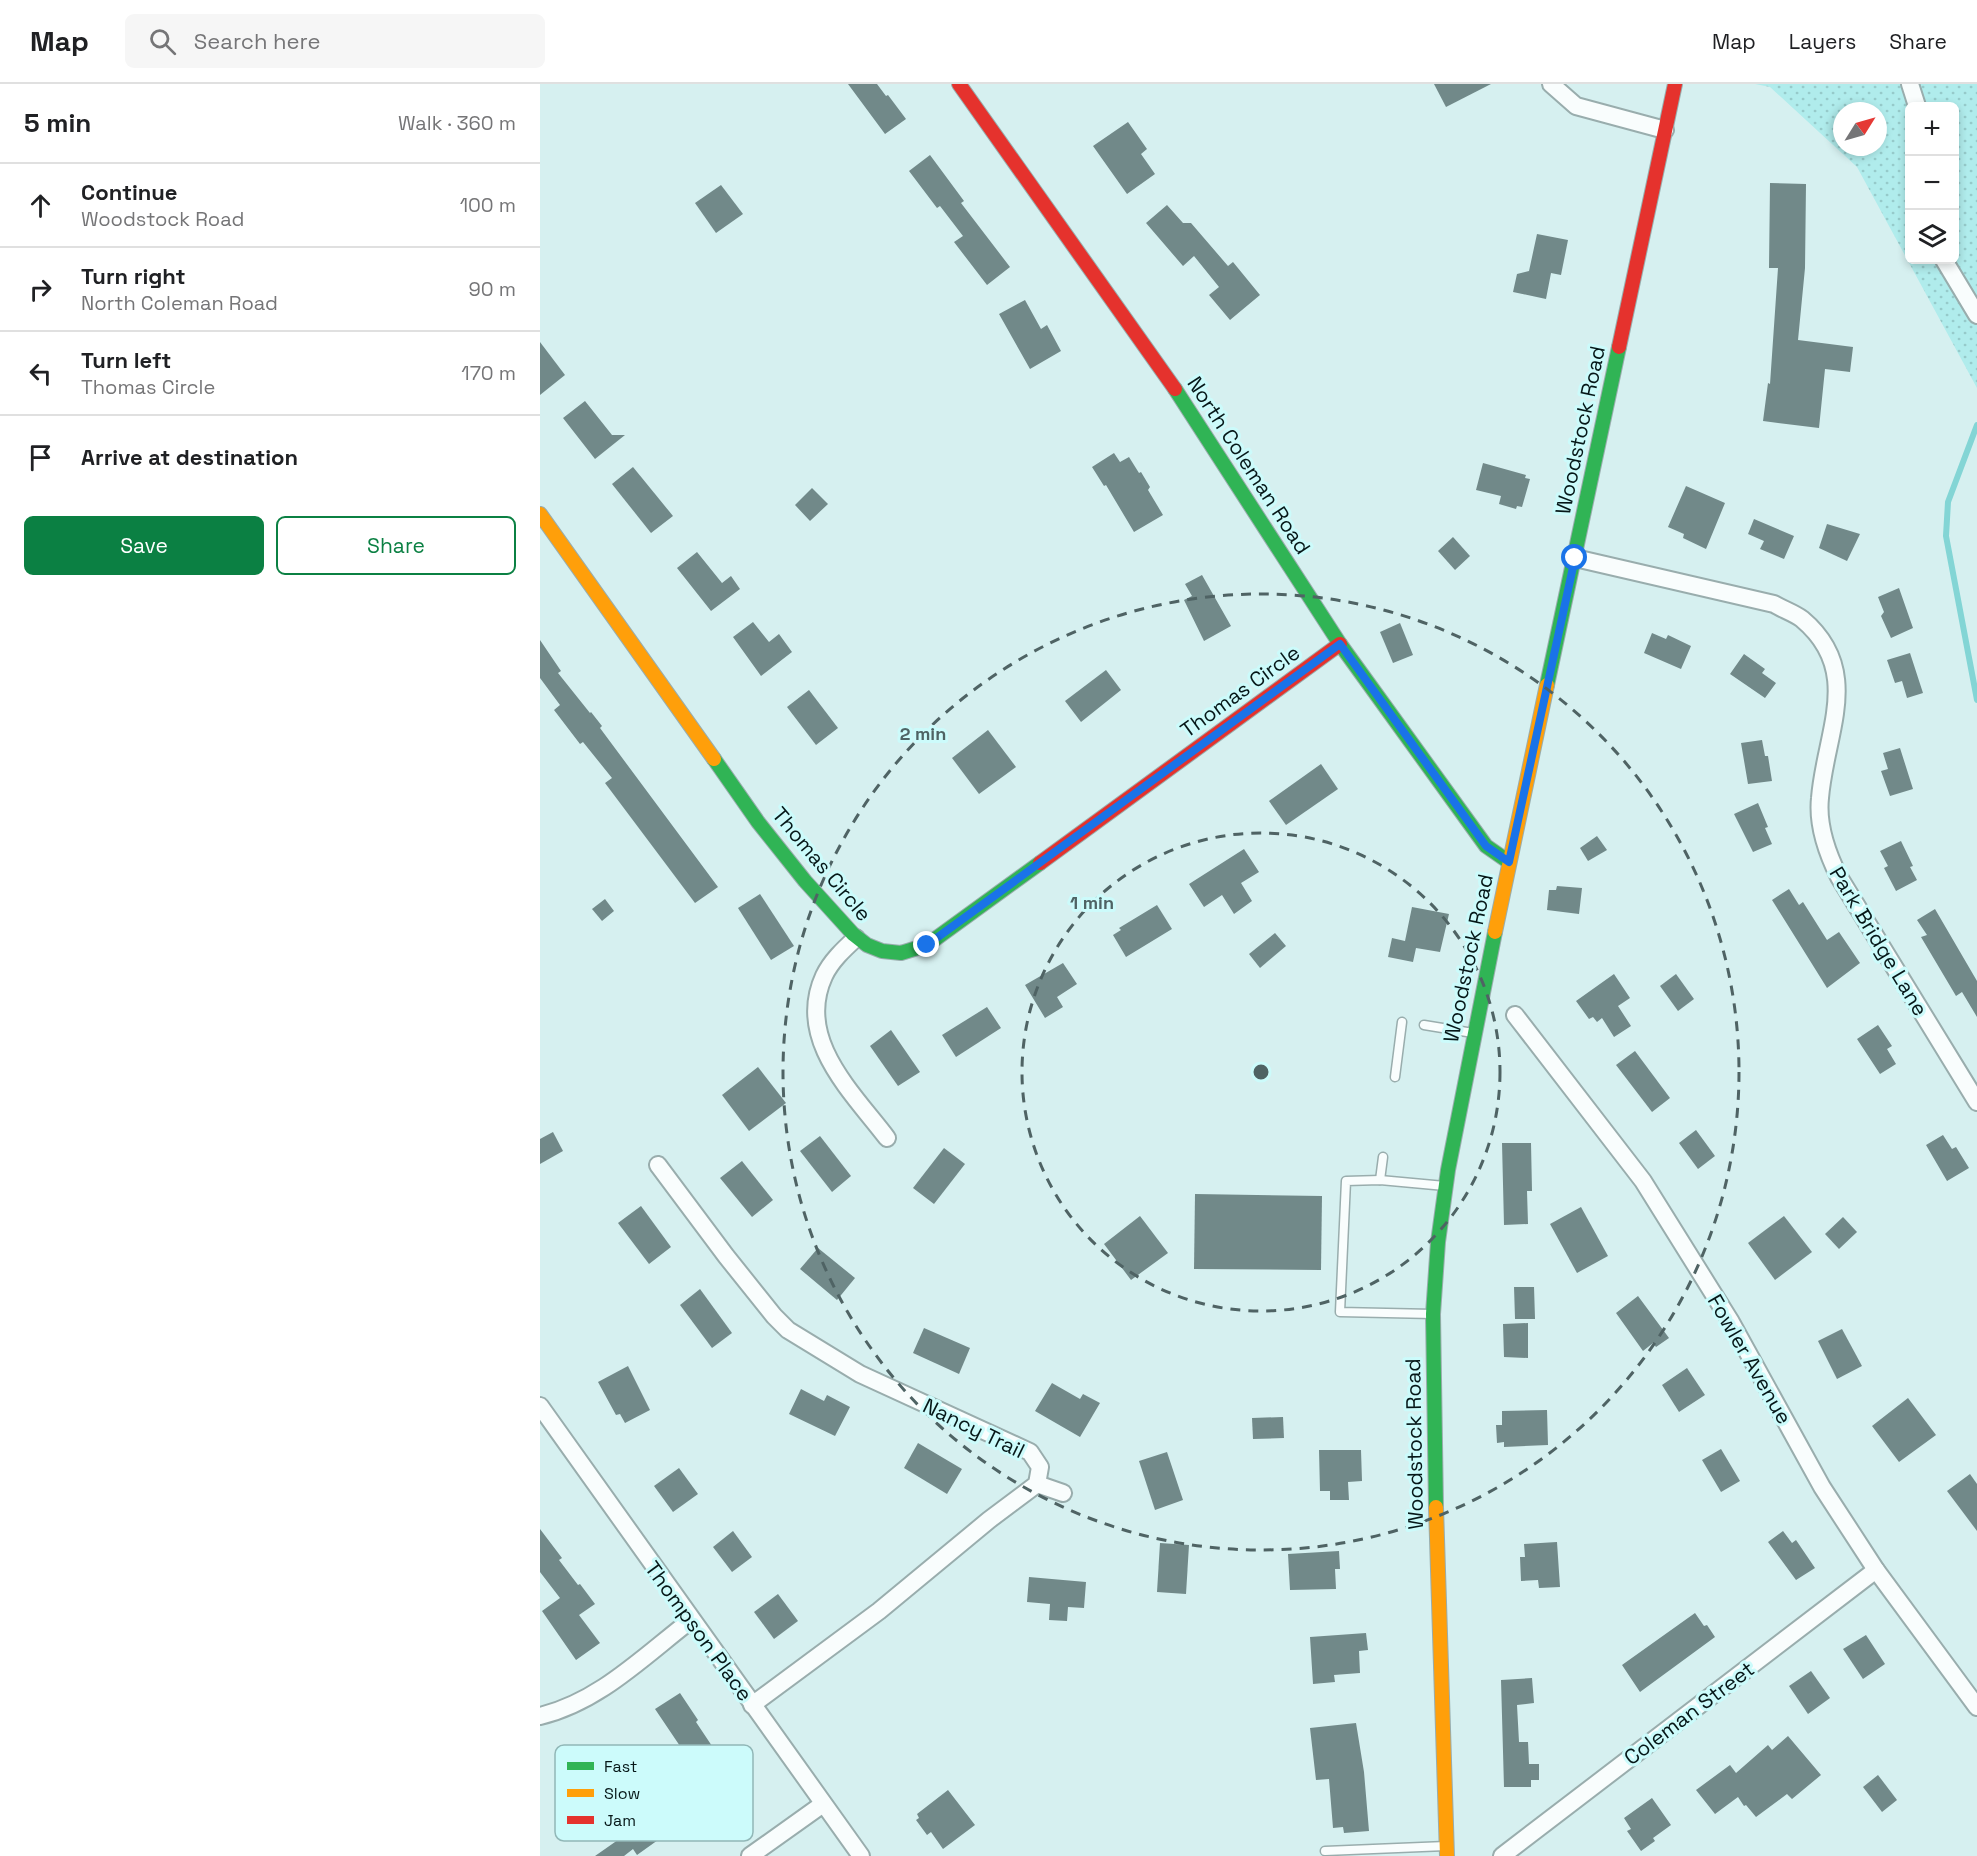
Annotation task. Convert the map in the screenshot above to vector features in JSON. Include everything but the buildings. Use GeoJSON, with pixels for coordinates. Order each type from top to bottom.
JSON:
{"type":"FeatureCollection","features":[{"type":"Feature","properties":{"kind":"street","name":"North Coleman Road"},"geometry":{"type":"LineString","coordinates":[[959,84],[1186,405],[1340,644],[1486,846],[1509,862]]}},
{"type":"Feature","properties":{"kind":"street"},"geometry":{"type":"LineString","coordinates":[[1551,84],[1576,106],[1665,130]]}},
{"type":"Feature","properties":{"kind":"street","name":"Woodstock Road"},"geometry":{"type":"LineString","coordinates":[[1447,1851],[1432,1381],[1433,1314],[1438,1242],[1474,1033],[1675,84]]}},
{"type":"Feature","properties":{"kind":"street"},"geometry":{"type":"LineString","coordinates":[[1910,84],[1916,102]]}},
{"type":"Feature","properties":{"kind":"street"},"geometry":{"type":"LineString","coordinates":[[1946,264],[1977,315]]}},
{"type":"Feature","properties":{"kind":"street","name":"Thomas Circle"},"geometry":{"type":"LineString","coordinates":[[540,514],[767,835],[804,881],[856,938],[875,950],[892,954],[910,952],[927,945],[1340,644]]}},
{"type":"Feature","properties":{"kind":"street","name":"Park Bridge Lane"},"geometry":{"type":"LineString","coordinates":[[1575,558],[1774,604],[1801,618],[1824,643],[1835,667],[1838,691],[1820,800],[1821,830],[1829,856],[1846,888],[1977,1102]]}},
{"type":"Feature","properties":{"kind":"street"},"geometry":{"type":"LineString","coordinates":[[856,938],[836,957],[824,976],[816,998],[816,1026],[820,1043],[830,1062],[887,1138]]}},
{"type":"Feature","properties":{"kind":"street","name":"Fowler Avenue"},"geometry":{"type":"LineString","coordinates":[[1515,1015],[1643,1181],[1731,1322],[1822,1487],[1876,1570],[1977,1707]]}},
{"type":"Feature","properties":{"kind":"street","name":"Nancy Trail"},"geometry":{"type":"LineString","coordinates":[[658,1165],[733,1264],[788,1330],[860,1374],[1029,1452],[1040,1467],[1037,1484],[989,1520],[879,1611],[752,1705]]}},
{"type":"Feature","properties":{"kind":"street","name":"Thompson Place"},"geometry":{"type":"LineString","coordinates":[[540,1406],[861,1856]]}},
{"type":"Feature","properties":{"kind":"street"},"geometry":{"type":"LineString","coordinates":[[1037,1484],[1063,1493]]}},
{"type":"Feature","properties":{"kind":"street","name":"Coleman Street"},"geometry":{"type":"LineString","coordinates":[[1502,1856],[1876,1570]]}},
{"type":"Feature","properties":{"kind":"street"},"geometry":{"type":"LineString","coordinates":[[540,1716],[583,1701],[598,1692],[691,1620]]}},
{"type":"Feature","properties":{"kind":"street"},"geometry":{"type":"LineString","coordinates":[[750,1856],[823,1804]]}},
{"type":"Feature","properties":{"kind":"lane"},"geometry":{"type":"LineString","coordinates":[[1395,1077],[1402,1022]]}},
{"type":"Feature","properties":{"kind":"lane"},"geometry":{"type":"LineString","coordinates":[[1424,1025],[1474,1033]]}},
{"type":"Feature","properties":{"kind":"lane"},"geometry":{"type":"LineString","coordinates":[[1380,1180],[1383,1158]]}},
{"type":"Feature","properties":{"kind":"lane"},"geometry":{"type":"LineString","coordinates":[[1433,1314],[1340,1312],[1347,1181],[1380,1180],[1446,1186]]}},
{"type":"Feature","properties":{"kind":"lane"},"geometry":{"type":"LineString","coordinates":[[1325,1851],[1447,1851]]}},
{"type":"Feature","properties":{"kind":"shaded area"},"geometry":{"type":"Polygon","coordinates":[[[1755,84],[1977,84],[1977,388],[1910,264],[1959,264],[1959,102],[1905,102],[1905,255],[1857,167],[1845,156],[1887,156],[1887,102],[1833,102],[1833,145],[1770,87],[1755,84]]]}},
{"type":"Feature","properties":{"kind":"waterway"},"geometry":{"type":"LineString","coordinates":[[1977,425],[1948,502],[1946,536],[1977,700]]}},
{"type":"Feature","properties":{"kind":"traffic: fast"},"geometry":{"type":"LineString","coordinates":[[1547,685],[1619,347]]}},
{"type":"Feature","properties":{"kind":"traffic: fast"},"geometry":{"type":"LineString","coordinates":[[1175,389],[1340,644],[1486,846],[1509,862]]}},
{"type":"Feature","properties":{"kind":"traffic: fast"},"geometry":{"type":"LineString","coordinates":[[714,759],[758,822],[805,881],[853,934],[867,945],[882,951],[901,953],[927,945],[1040,863]]}},
{"type":"Feature","properties":{"kind":"traffic: fast"},"geometry":{"type":"LineString","coordinates":[[1436,1507],[1433,1314],[1438,1242],[1448,1170],[1495,932]]}},
{"type":"Feature","properties":{"kind":"traffic: slow"},"geometry":{"type":"LineString","coordinates":[[540,514],[714,759]]}},
{"type":"Feature","properties":{"kind":"traffic: slow"},"geometry":{"type":"LineString","coordinates":[[1495,932],[1547,685]]}},
{"type":"Feature","properties":{"kind":"traffic: slow"},"geometry":{"type":"LineString","coordinates":[[1436,1507],[1447,1856]]}},
{"type":"Feature","properties":{"kind":"traffic: jam"},"geometry":{"type":"LineString","coordinates":[[959,84],[1175,389]]}},
{"type":"Feature","properties":{"kind":"traffic: jam"},"geometry":{"type":"LineString","coordinates":[[1619,347],[1675,84]]}},
{"type":"Feature","properties":{"kind":"traffic: jam"},"geometry":{"type":"LineString","coordinates":[[1040,863],[1340,644]]}},
{"type":"Feature","properties":{"kind":"route"},"geometry":{"type":"LineString","coordinates":[[927,945],[1340,644],[1486,846],[1509,862],[1575,558]]}}]}
